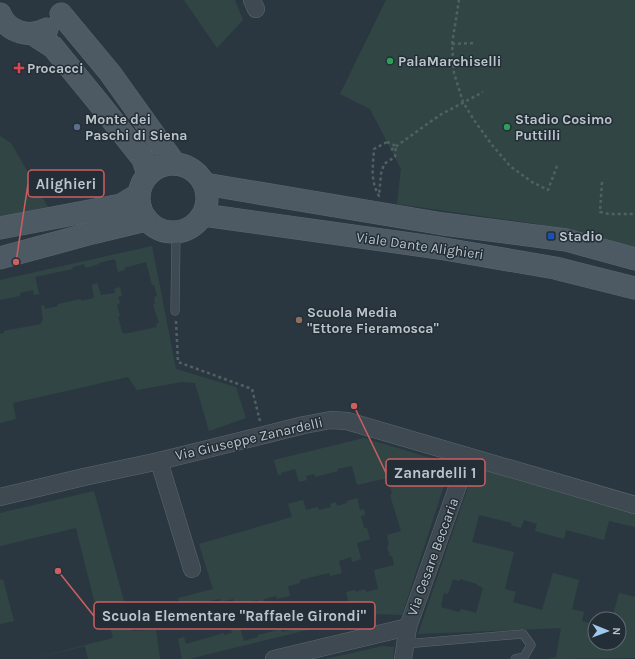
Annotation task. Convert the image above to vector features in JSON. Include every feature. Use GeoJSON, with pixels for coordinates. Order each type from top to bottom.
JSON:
{"type":"FeatureCollection","features":[{"type":"Feature","properties":{"kind":"street"},"geometry":{"type":"LineString","coordinates":[[0,14],[8,25],[15,31],[24,34],[33,34],[49,28],[57,21],[62,7]]}},
{"type":"Feature","properties":{"kind":"street"},"geometry":{"type":"LineString","coordinates":[[62,7],[175,164]]}},
{"type":"Feature","properties":{"kind":"street"},"geometry":{"type":"LineString","coordinates":[[0,228],[121,205],[143,185],[159,167],[167,164],[184,166],[193,170],[200,176],[205,184],[208,195],[207,205],[203,215],[196,224],[186,230],[176,233],[165,232],[154,227],[146,220],[140,209],[143,185],[143,159],[53,47],[33,34]]}},
{"type":"Feature","properties":{"kind":"street","name":"Viale Dante Alighieri"},"geometry":{"type":"LineString","coordinates":[[205,184],[443,224],[566,240],[635,259]]}},
{"type":"Feature","properties":{"kind":"street","name":"Viale Dante Alighieri"},"geometry":{"type":"LineString","coordinates":[[203,215],[439,248],[555,268],[635,288]]}},
{"type":"Feature","properties":{"kind":"street"},"geometry":{"type":"LineString","coordinates":[[0,258],[146,220]]}},
{"type":"Feature","properties":{"kind":"street","name":"Via Giuseppe Zanardelli"},"geometry":{"type":"LineString","coordinates":[[0,497],[159,461],[304,425],[331,420],[347,421],[635,505]]}},
{"type":"Feature","properties":{"kind":"street","name":"Via Cesare Beccaria"},"geometry":{"type":"LineString","coordinates":[[405,643],[468,457]]}},
{"type":"Feature","properties":{"kind":"street"},"geometry":{"type":"LineString","coordinates":[[159,461],[192,569]]}},
{"type":"Feature","properties":{"kind":"street"},"geometry":{"type":"LineString","coordinates":[[274,659],[405,643]]}},
{"type":"Feature","properties":{"kind":"lane"},"geometry":{"type":"LineString","coordinates":[[176,233],[176,311]]}},
{"type":"Feature","properties":{"kind":"lane"},"geometry":{"type":"LineString","coordinates":[[405,643],[523,634],[531,645],[524,657],[515,659]]}},
{"type":"Feature","properties":{"kind":"path"},"geometry":{"type":"LineString","coordinates":[[459,0],[452,44],[454,74],[463,102],[492,145],[510,166],[532,182],[548,190],[557,166]]}},
{"type":"Feature","properties":{"kind":"path"},"geometry":{"type":"LineString","coordinates":[[452,44],[473,43]]}},
{"type":"Feature","properties":{"kind":"path"},"geometry":{"type":"LineString","coordinates":[[391,150],[440,115],[482,92]]}},
{"type":"Feature","properties":{"kind":"path"},"geometry":{"type":"LineString","coordinates":[[387,142],[396,146],[395,157],[384,164],[381,174],[379,196],[374,187],[372,170],[374,149],[387,142]]}},
{"type":"Feature","properties":{"kind":"path"},"geometry":{"type":"LineString","coordinates":[[602,182],[600,212],[609,214],[635,214]]}},
{"type":"Feature","properties":{"kind":"path"},"geometry":{"type":"LineString","coordinates":[[176,311],[178,362],[252,389],[263,435]]}},
{"type":"Feature","properties":{"kind":"green space"},"geometry":{"type":"Polygon","coordinates":[[[184,0],[235,0],[243,20],[217,48],[184,0]]]}},
{"type":"Feature","properties":{"kind":"green space","name":"Stadio Cosimo Puttilli"},"geometry":{"type":"Polygon","coordinates":[[[386,0],[635,0],[635,249],[537,224],[397,204],[401,169],[370,109],[340,94],[386,0]]]}},
{"type":"Feature","properties":{"kind":"green space"},"geometry":{"type":"Polygon","coordinates":[[[0,136],[11,143],[48,207],[0,218],[0,136]]]}},
{"type":"Feature","properties":{"kind":"green space"},"geometry":{"type":"Polygon","coordinates":[[[152,246],[176,369],[236,387],[246,418],[209,431],[195,383],[182,382],[137,390],[128,377],[13,403],[16,419],[0,423],[0,334],[4,333],[4,331],[41,324],[43,320],[41,306],[44,305],[45,309],[58,306],[58,304],[94,298],[92,285],[97,283],[101,295],[115,293],[114,289],[120,287],[122,296],[118,297],[120,303],[117,305],[120,316],[118,317],[122,332],[124,334],[157,327],[156,324],[159,323],[153,305],[155,304],[154,297],[157,296],[154,285],[152,285],[146,262],[124,268],[125,270],[118,272],[115,259],[86,268],[84,264],[72,267],[73,269],[35,277],[39,294],[34,295],[33,290],[20,293],[20,296],[0,300],[0,280],[152,246]]]}},
{"type":"Feature","properties":{"kind":"green space"},"geometry":{"type":"Polygon","coordinates":[[[364,438],[451,464],[402,615],[373,614],[189,659],[182,659],[178,639],[184,637],[186,644],[224,633],[224,635],[232,633],[231,630],[240,628],[244,641],[258,637],[258,635],[281,629],[282,632],[297,628],[294,615],[302,613],[303,616],[312,613],[311,612],[334,606],[335,609],[349,605],[346,592],[355,590],[356,592],[365,589],[366,592],[378,589],[374,570],[394,565],[392,556],[390,556],[387,546],[389,545],[387,535],[401,531],[390,495],[392,494],[388,478],[357,485],[352,466],[337,469],[338,471],[315,477],[314,474],[306,476],[307,480],[299,482],[295,469],[278,475],[274,460],[364,438]]]}},
{"type":"Feature","properties":{"kind":"green space"},"geometry":{"type":"Polygon","coordinates":[[[475,467],[635,512],[635,527],[609,521],[604,540],[566,530],[564,539],[535,531],[537,524],[524,520],[521,528],[511,525],[512,523],[479,515],[472,542],[514,552],[505,589],[516,592],[513,602],[542,610],[553,573],[579,580],[572,609],[584,612],[582,621],[587,623],[587,651],[627,651],[627,611],[614,611],[619,593],[635,597],[635,658],[548,659],[556,657],[561,628],[418,634],[475,467]],[[453,579],[448,594],[444,593],[441,607],[459,612],[461,609],[476,613],[483,588],[477,584],[460,579],[459,581],[453,579]]]}},
{"type":"Feature","properties":{"kind":"green space"},"geometry":{"type":"Polygon","coordinates":[[[94,491],[132,631],[156,630],[160,659],[88,659],[85,646],[30,659],[113,638],[107,614],[98,616],[76,528],[0,546],[0,513],[94,491]]]}},
{"type":"Feature","properties":{"kind":"green space"},"geometry":{"type":"Polygon","coordinates":[[[357,498],[360,510],[364,509],[365,515],[361,516],[364,528],[367,528],[370,539],[357,543],[361,559],[352,562],[351,557],[339,561],[342,573],[330,576],[329,573],[300,580],[300,583],[288,586],[290,596],[277,599],[276,596],[264,599],[265,603],[259,604],[258,600],[246,603],[247,606],[235,609],[233,599],[221,602],[220,599],[206,602],[207,606],[202,608],[200,604],[188,607],[189,611],[182,613],[178,598],[213,589],[199,544],[292,517],[288,504],[303,500],[306,510],[318,507],[319,510],[331,507],[330,504],[336,502],[337,506],[357,498]]]}},
{"type":"Feature","properties":{"kind":"green space"},"geometry":{"type":"Polygon","coordinates":[[[3,579],[14,621],[0,624],[0,580],[3,579]]]}},
{"type":"Feature","properties":{"kind":"green space"},"geometry":{"type":"Polygon","coordinates":[[[383,646],[394,647],[393,659],[325,659],[383,646]]]}},
{"type":"Feature","properties":{"kind":"place","name":"PalaMarchiselli"},"geometry":{"type":"Point","coordinates":[390,61]}},
{"type":"Feature","properties":{"kind":"place","name":"Procacci"},"geometry":{"type":"Point","coordinates":[19,68]}},
{"type":"Feature","properties":{"kind":"place","name":"Monte dei Paschi di Siena"},"geometry":{"type":"Point","coordinates":[77,127]}},
{"type":"Feature","properties":{"kind":"place","name":"Stadio Cosimo Puttilli"},"geometry":{"type":"Point","coordinates":[507,127]}},
{"type":"Feature","properties":{"kind":"place","name":"Stadio"},"geometry":{"type":"Point","coordinates":[551,236]}},
{"type":"Feature","properties":{"kind":"place","name":"Alighieri"},"geometry":{"type":"Point","coordinates":[16,262]}},
{"type":"Feature","properties":{"kind":"place","name":"Scuola Media \"Ettore Fieramosca\""},"geometry":{"type":"Point","coordinates":[299,320]}},
{"type":"Feature","properties":{"kind":"place","name":"Zanardelli 1"},"geometry":{"type":"Point","coordinates":[354,406]}},
{"type":"Feature","properties":{"kind":"place","name":"Scuola Elementare \"Raffaele Girondi\""},"geometry":{"type":"Point","coordinates":[58,571]}}]}
